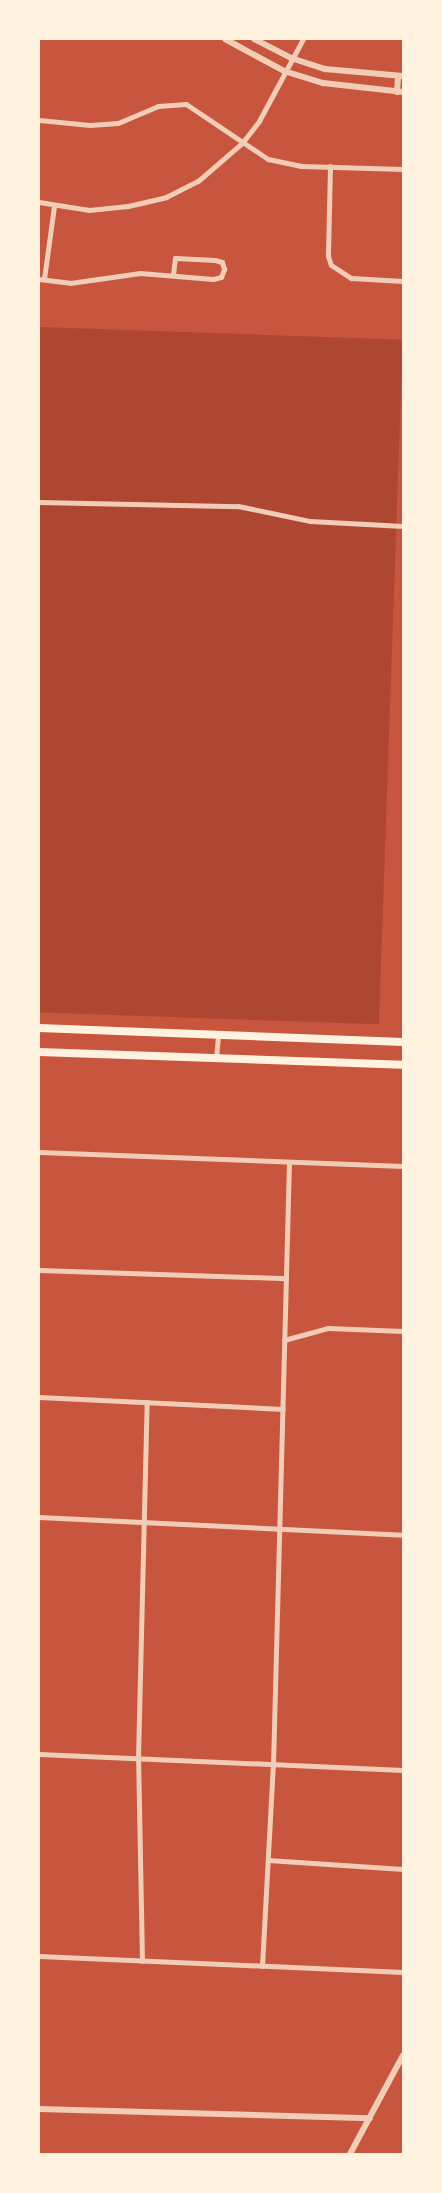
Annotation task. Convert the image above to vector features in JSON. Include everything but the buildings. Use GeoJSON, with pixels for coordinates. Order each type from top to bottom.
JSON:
{"type":"FeatureCollection","features":[{"type":"Feature","properties":{"kind":"main road"},"geometry":{"type":"LineString","coordinates":[[39,1028],[403,1042]]}},
{"type":"Feature","properties":{"kind":"main road"},"geometry":{"type":"LineString","coordinates":[[39,1052],[403,1065]]}},
{"type":"Feature","properties":{"kind":"street"},"geometry":{"type":"LineString","coordinates":[[225,39],[284,71],[323,83],[400,92],[401,76],[325,69],[292,58],[254,39]]}},
{"type":"Feature","properties":{"kind":"street"},"geometry":{"type":"LineString","coordinates":[[39,202],[54,206],[89,210],[128,206],[166,197],[198,181],[242,143],[259,121],[284,71],[303,39]]}},
{"type":"Feature","properties":{"kind":"street"},"geometry":{"type":"LineString","coordinates":[[39,120],[90,125],[118,124],[158,106],[186,104],[268,159],[301,166],[403,169]]}},
{"type":"Feature","properties":{"kind":"street"},"geometry":{"type":"LineString","coordinates":[[330,166],[328,256],[331,265],[351,278],[403,281]]}},
{"type":"Feature","properties":{"kind":"street"},"geometry":{"type":"LineString","coordinates":[[54,206],[42,279],[70,282],[116,274],[173,275],[213,279],[221,277],[224,269],[222,262],[215,260],[175,258],[173,275]]}},
{"type":"Feature","properties":{"kind":"street"},"geometry":{"type":"LineString","coordinates":[[39,502],[238,506],[310,521],[403,526]]}},
{"type":"Feature","properties":{"kind":"street"},"geometry":{"type":"LineString","coordinates":[[216,1059],[218,1035]]}},
{"type":"Feature","properties":{"kind":"street"},"geometry":{"type":"LineString","coordinates":[[39,1152],[403,1166]]}},
{"type":"Feature","properties":{"kind":"street"},"geometry":{"type":"LineString","coordinates":[[262,1966],[273,1764],[289,1162]]}},
{"type":"Feature","properties":{"kind":"street"},"geometry":{"type":"LineString","coordinates":[[39,1270],[286,1278]]}},
{"type":"Feature","properties":{"kind":"street"},"geometry":{"type":"LineString","coordinates":[[284,1340],[328,1328],[403,1331]]}},
{"type":"Feature","properties":{"kind":"street"},"geometry":{"type":"LineString","coordinates":[[39,1397],[283,1408]]}},
{"type":"Feature","properties":{"kind":"street"},"geometry":{"type":"LineString","coordinates":[[142,1961],[138,1758],[147,1402]]}},
{"type":"Feature","properties":{"kind":"street"},"geometry":{"type":"LineString","coordinates":[[39,1517],[403,1535]]}},
{"type":"Feature","properties":{"kind":"street"},"geometry":{"type":"LineString","coordinates":[[39,1754],[403,1770]]}},
{"type":"Feature","properties":{"kind":"street"},"geometry":{"type":"LineString","coordinates":[[268,1860],[403,1869]]}},
{"type":"Feature","properties":{"kind":"street"},"geometry":{"type":"LineString","coordinates":[[39,1956],[403,1972]]}},
{"type":"Feature","properties":{"kind":"street"},"geometry":{"type":"LineString","coordinates":[[350,2154],[403,2055]]}},
{"type":"Feature","properties":{"kind":"street"},"geometry":{"type":"LineString","coordinates":[[39,2109],[370,2118]]}},
{"type":"Feature","properties":{"kind":"shaded area"},"geometry":{"type":"Polygon","coordinates":[[[39,327],[403,340],[379,1024],[39,1012],[39,327]]]}}]}
